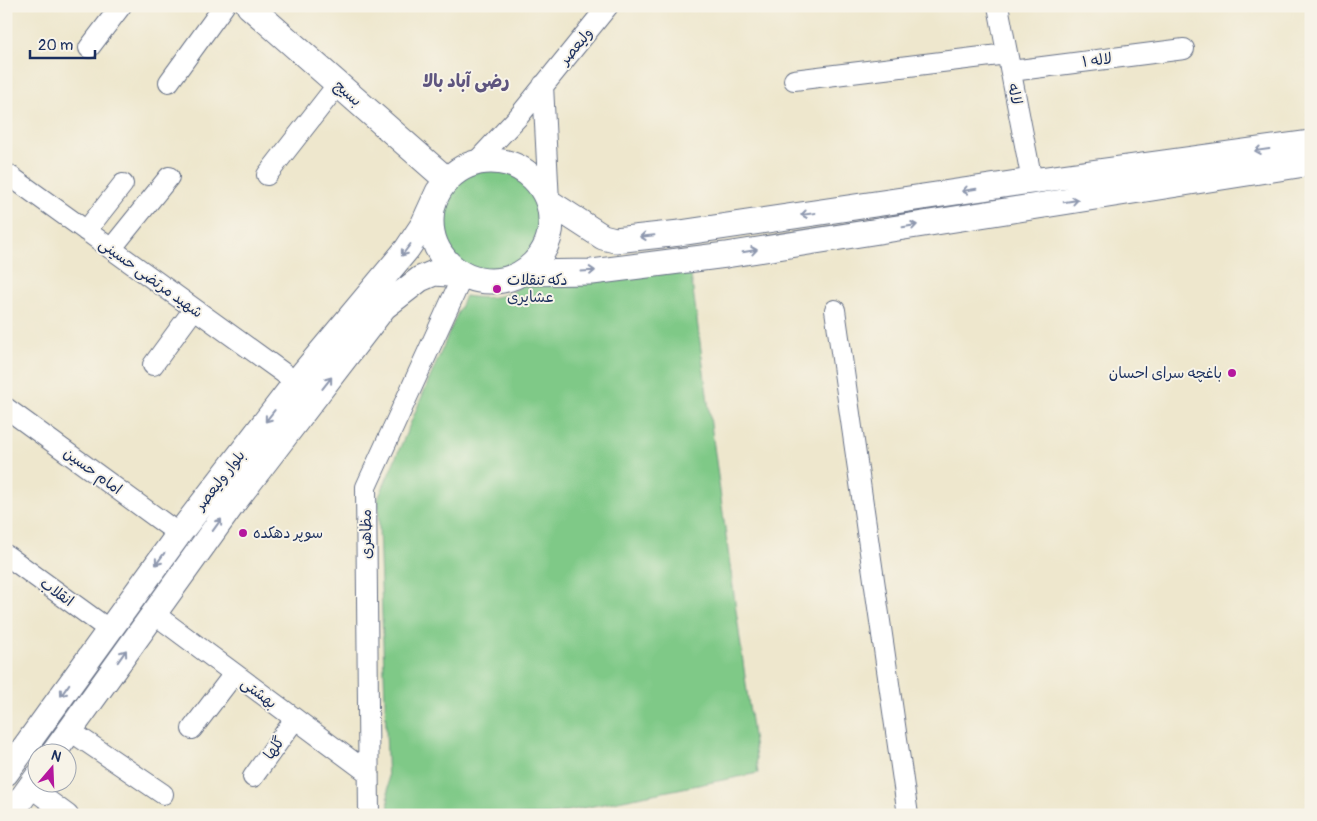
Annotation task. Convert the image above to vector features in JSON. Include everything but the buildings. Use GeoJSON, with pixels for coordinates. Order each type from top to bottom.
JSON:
{"type":"FeatureCollection","features":[{"type":"Feature","properties":{"kind":"street"},"geometry":{"type":"LineString","coordinates":[[89,48],[121,6]]}},
{"type":"Feature","properties":{"kind":"street"},"geometry":{"type":"LineString","coordinates":[[168,82],[224,6]]}},
{"type":"Feature","properties":{"kind":"street","name":"بسیج"},"geometry":{"type":"LineString","coordinates":[[249,6],[338,84],[442,186]]}},
{"type":"Feature","properties":{"kind":"street","name":"ولیعصر"},"geometry":{"type":"LineString","coordinates":[[476,162],[499,140],[608,6]]}},
{"type":"Feature","properties":{"kind":"street","name":"لاله"},"geometry":{"type":"LineString","coordinates":[[998,6],[1032,181]]}},
{"type":"Feature","properties":{"kind":"street","name":"لاله ۱"},"geometry":{"type":"LineString","coordinates":[[794,80],[1184,48]]}},
{"type":"Feature","properties":{"kind":"street"},"geometry":{"type":"LineString","coordinates":[[266,175],[338,84]]}},
{"type":"Feature","properties":{"kind":"street"},"geometry":{"type":"LineString","coordinates":[[543,85],[549,202],[552,222],[548,242],[538,260],[522,273],[503,280],[483,281],[463,274],[442,257],[432,232],[432,212],[442,186],[460,169],[476,162],[494,161],[512,164],[528,173],[540,186],[549,202],[603,237],[615,240],[680,233],[1032,181],[1311,143]]}},
{"type":"Feature","properties":{"kind":"street"},"geometry":{"type":"LineString","coordinates":[[522,273],[592,272],[726,255],[1311,163]]}},
{"type":"Feature","properties":{"kind":"street","name":"شهید مرتضی حسینی"},"geometry":{"type":"LineString","coordinates":[[6,173],[296,382]]}},
{"type":"Feature","properties":{"kind":"street"},"geometry":{"type":"LineString","coordinates":[[111,249],[169,178]]}},
{"type":"Feature","properties":{"kind":"street"},"geometry":{"type":"LineString","coordinates":[[86,231],[123,184]]}},
{"type":"Feature","properties":{"kind":"street","name":"بلوار ولیعصر"},"geometry":{"type":"LineString","coordinates":[[6,773],[108,629],[179,534],[296,382],[407,249],[423,225],[442,186]]}},
{"type":"Feature","properties":{"kind":"street","name":"بلوار ولیعصر"},"geometry":{"type":"LineString","coordinates":[[60,744],[153,612],[384,307],[420,279],[434,273],[463,274]]}},
{"type":"Feature","properties":{"kind":"street","name":"مظاهری"},"geometry":{"type":"LineString","coordinates":[[369,815],[367,772],[366,487],[463,274]]}},
{"type":"Feature","properties":{"kind":"street"},"geometry":{"type":"LineString","coordinates":[[153,366],[194,309]]}},
{"type":"Feature","properties":{"kind":"street"},"geometry":{"type":"LineString","coordinates":[[835,310],[908,815]]}},
{"type":"Feature","properties":{"kind":"street","name":"امام حسین"},"geometry":{"type":"LineString","coordinates":[[6,408],[179,534]]}},
{"type":"Feature","properties":{"kind":"street","name":"انقلاب"},"geometry":{"type":"LineString","coordinates":[[6,554],[108,629]]}},
{"type":"Feature","properties":{"kind":"street","name":"بهشتی"},"geometry":{"type":"LineString","coordinates":[[153,612],[367,772]]}},
{"type":"Feature","properties":{"kind":"street"},"geometry":{"type":"LineString","coordinates":[[192,729],[234,674]]}},
{"type":"Feature","properties":{"kind":"street","name":"گلها"},"geometry":{"type":"LineString","coordinates":[[253,777],[294,719]]}},
{"type":"Feature","properties":{"kind":"street"},"geometry":{"type":"LineString","coordinates":[[70,730],[163,794]]}},
{"type":"Feature","properties":{"kind":"street"},"geometry":{"type":"LineString","coordinates":[[10,815],[28,790]]}},
{"type":"Feature","properties":{"kind":"street"},"geometry":{"type":"LineString","coordinates":[[47,794],[68,815]]}},
{"type":"Feature","properties":{"kind":"green space"},"geometry":{"type":"Polygon","coordinates":[[[490,169],[510,173],[526,184],[537,200],[541,220],[537,240],[526,256],[510,267],[490,271],[470,267],[454,256],[443,240],[439,220],[443,200],[454,184],[470,173],[490,169]]]}},
{"type":"Feature","properties":{"kind":"green space"},"geometry":{"type":"Polygon","coordinates":[[[690,268],[758,773],[548,815],[389,815],[378,499],[465,296],[496,297],[510,293],[523,284],[690,268]]]}},
{"type":"Feature","properties":{"kind":"place","name":"دکه تنقلات عشایری"},"geometry":{"type":"Point","coordinates":[497,289]}},
{"type":"Feature","properties":{"kind":"place","name":"باغچه سرای احسان"},"geometry":{"type":"Point","coordinates":[1232,373]}},
{"type":"Feature","properties":{"kind":"place","name":"سوپر دهکده"},"geometry":{"type":"Point","coordinates":[243,533]}},
{"type":"Feature","properties":{"kind":"district","name":"رضی آباد بالا"},"geometry":{"type":"Point","coordinates":[466,81]}}]}
